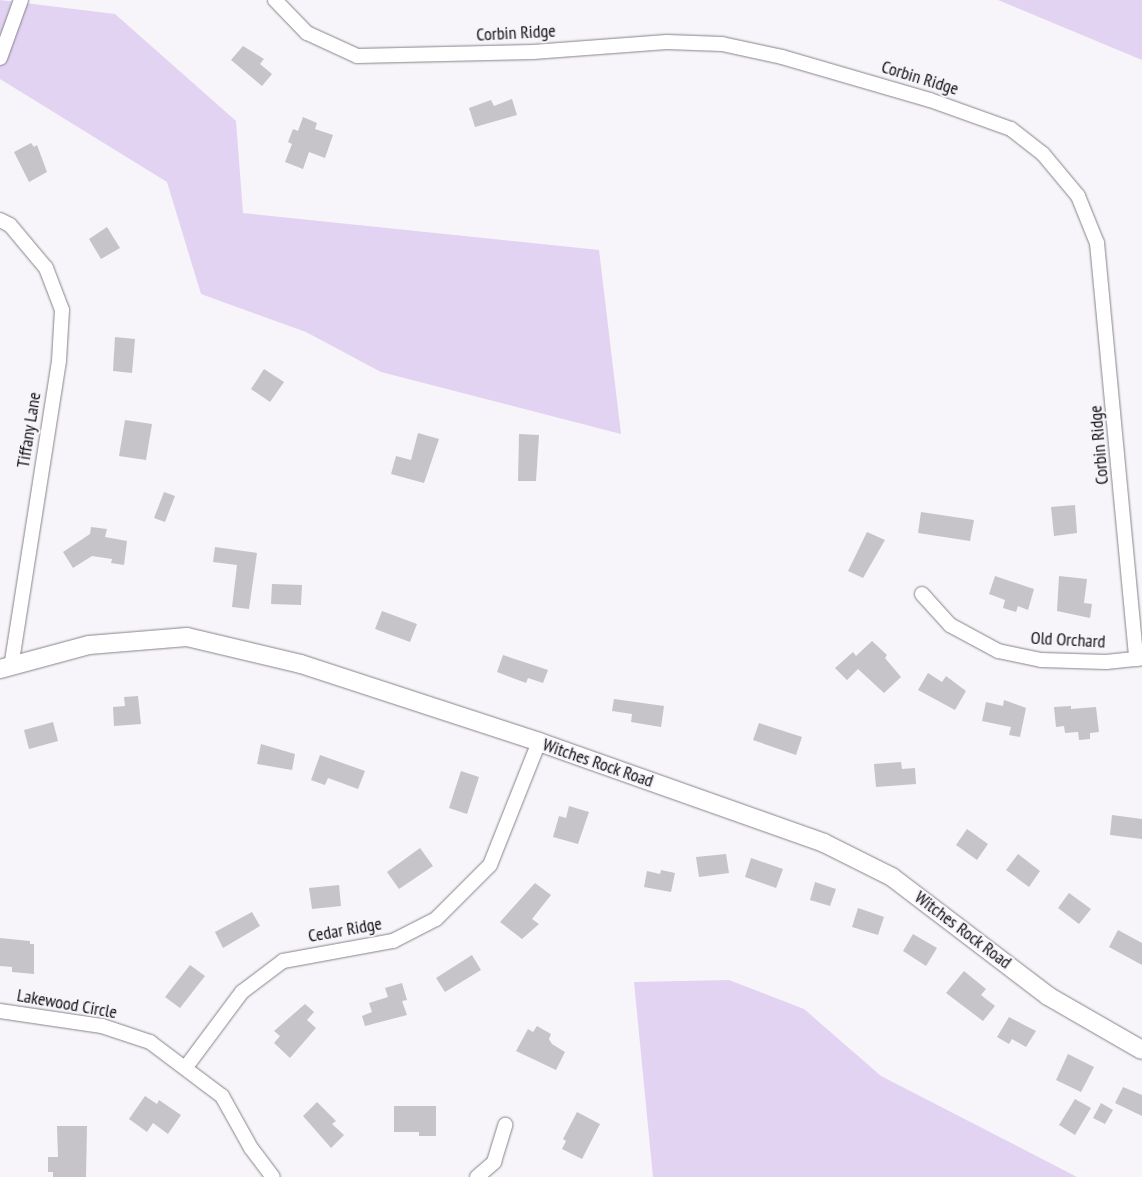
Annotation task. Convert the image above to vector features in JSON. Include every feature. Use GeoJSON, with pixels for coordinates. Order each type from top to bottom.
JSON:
{"type":"FeatureCollection","features":[{"type":"Feature","properties":{"kind":"street"},"geometry":{"type":"LineString","coordinates":[[0,58],[21,0]]}},
{"type":"Feature","properties":{"kind":"street","name":"Corbin Ridge"},"geometry":{"type":"LineString","coordinates":[[276,0],[307,33],[357,56],[533,52],[667,42],[722,44],[782,57],[930,100],[1011,129],[1043,154],[1078,196],[1097,243],[1139,659]]}},
{"type":"Feature","properties":{"kind":"street","name":"Tiffany Lane"},"geometry":{"type":"LineString","coordinates":[[0,220],[10,225],[46,268],[62,310],[59,361],[5,668]]}},
{"type":"Feature","properties":{"kind":"street","name":"Old Orchard"},"geometry":{"type":"LineString","coordinates":[[922,594],[950,625],[998,651],[1041,660],[1139,659]]}},
{"type":"Feature","properties":{"kind":"street","name":"Witches Rock Road"},"geometry":{"type":"LineString","coordinates":[[5,668],[89,645],[187,637],[301,664],[539,742],[824,843],[892,877],[1048,996],[1142,1050]]}},
{"type":"Feature","properties":{"kind":"street","name":"Cedar Ridge"},"geometry":{"type":"LineString","coordinates":[[186,1067],[242,992],[283,961],[393,941],[436,919],[490,865],[539,742]]}},
{"type":"Feature","properties":{"kind":"street","name":"Lakewood Circle"},"geometry":{"type":"LineString","coordinates":[[0,1011],[102,1026],[150,1042],[186,1067],[222,1096],[251,1148],[273,1177]]}},
{"type":"Feature","properties":{"kind":"street"},"geometry":{"type":"LineString","coordinates":[[477,1177],[494,1162],[505,1126]]}},
{"type":"Feature","properties":{"kind":"shaded area"},"geometry":{"type":"Polygon","coordinates":[[[0,0],[115,14],[236,121],[243,213],[599,250],[621,434],[381,372],[306,332],[201,294],[167,182],[0,79],[0,0]]]}},
{"type":"Feature","properties":{"kind":"shaded area"},"geometry":{"type":"Polygon","coordinates":[[[998,0],[1142,0],[1142,60],[998,0]]]}},
{"type":"Feature","properties":{"kind":"shaded area"},"geometry":{"type":"Polygon","coordinates":[[[729,980],[804,1009],[881,1076],[1077,1177],[653,1177],[634,982],[729,980]]]}},
{"type":"Feature","properties":{"kind":"building"},"geometry":{"type":"Polygon","coordinates":[[[243,46],[264,59],[260,64],[272,74],[262,86],[231,60],[243,46]]]}},
{"type":"Feature","properties":{"kind":"building"},"geometry":{"type":"Polygon","coordinates":[[[512,99],[517,115],[475,127],[469,108],[491,100],[494,106],[512,99]]]}},
{"type":"Feature","properties":{"kind":"building"},"geometry":{"type":"Polygon","coordinates":[[[303,117],[317,123],[315,129],[333,135],[325,158],[309,152],[303,169],[285,162],[292,144],[288,142],[293,129],[298,131],[303,117]]]}},
{"type":"Feature","properties":{"kind":"building"},"geometry":{"type":"Polygon","coordinates":[[[31,143],[34,147],[37,145],[47,172],[29,182],[14,152],[31,143]]]}},
{"type":"Feature","properties":{"kind":"building"},"geometry":{"type":"Polygon","coordinates":[[[107,227],[120,248],[101,259],[89,239],[107,227]]]}},
{"type":"Feature","properties":{"kind":"building"},"geometry":{"type":"Polygon","coordinates":[[[115,337],[135,339],[132,373],[113,371],[115,337]]]}},
{"type":"Feature","properties":{"kind":"building"},"geometry":{"type":"Polygon","coordinates":[[[264,369],[284,382],[270,402],[251,389],[264,369]]]}},
{"type":"Feature","properties":{"kind":"building"},"geometry":{"type":"Polygon","coordinates":[[[125,420],[152,424],[146,460],[119,456],[125,420]]]}},
{"type":"Feature","properties":{"kind":"building"},"geometry":{"type":"Polygon","coordinates":[[[418,433],[439,439],[424,483],[391,474],[396,456],[411,460],[418,433]]]}},
{"type":"Feature","properties":{"kind":"building"},"geometry":{"type":"Polygon","coordinates":[[[519,434],[539,435],[536,481],[518,481],[519,434]]]}},
{"type":"Feature","properties":{"kind":"building"},"geometry":{"type":"Polygon","coordinates":[[[164,492],[175,496],[165,522],[154,518],[164,492]]]}},
{"type":"Feature","properties":{"kind":"building"},"geometry":{"type":"Polygon","coordinates":[[[1075,505],[1077,533],[1054,536],[1051,507],[1075,505]]]}},
{"type":"Feature","properties":{"kind":"building"},"geometry":{"type":"Polygon","coordinates":[[[921,512],[974,520],[970,541],[918,533],[921,512]]]}},
{"type":"Feature","properties":{"kind":"building"},"geometry":{"type":"Polygon","coordinates":[[[91,527],[107,529],[105,537],[127,541],[124,565],[111,563],[112,559],[92,556],[73,568],[63,552],[90,534],[91,527]]]}},
{"type":"Feature","properties":{"kind":"building"},"geometry":{"type":"Polygon","coordinates":[[[867,532],[885,540],[863,578],[848,571],[867,532]]]}},
{"type":"Feature","properties":{"kind":"building"},"geometry":{"type":"Polygon","coordinates":[[[215,547],[257,553],[249,609],[232,607],[237,565],[213,562],[215,547]]]}},
{"type":"Feature","properties":{"kind":"building"},"geometry":{"type":"Polygon","coordinates":[[[995,576],[1034,589],[1028,610],[1018,606],[1016,612],[1003,608],[1005,600],[989,594],[995,576]]]}},
{"type":"Feature","properties":{"kind":"building"},"geometry":{"type":"Polygon","coordinates":[[[1059,576],[1087,579],[1084,603],[1092,604],[1090,618],[1057,611],[1059,576]]]}},
{"type":"Feature","properties":{"kind":"building"},"geometry":{"type":"Polygon","coordinates":[[[272,584],[302,585],[301,605],[271,604],[272,584]]]}},
{"type":"Feature","properties":{"kind":"building"},"geometry":{"type":"Polygon","coordinates":[[[382,611],[417,624],[410,642],[375,629],[382,611]]]}},
{"type":"Feature","properties":{"kind":"building"},"geometry":{"type":"Polygon","coordinates":[[[872,641],[887,655],[885,658],[901,677],[884,693],[858,669],[847,680],[835,668],[853,652],[856,656],[872,641]]]}},
{"type":"Feature","properties":{"kind":"building"},"geometry":{"type":"Polygon","coordinates":[[[503,655],[548,670],[543,683],[528,678],[526,683],[497,672],[503,655]]]}},
{"type":"Feature","properties":{"kind":"building"},"geometry":{"type":"Polygon","coordinates":[[[928,673],[942,682],[946,676],[966,691],[955,710],[918,690],[928,673]]]}},
{"type":"Feature","properties":{"kind":"building"},"geometry":{"type":"Polygon","coordinates":[[[138,696],[141,724],[114,726],[113,707],[125,706],[124,697],[138,696]]]}},
{"type":"Feature","properties":{"kind":"building"},"geometry":{"type":"Polygon","coordinates":[[[614,699],[664,706],[661,727],[631,722],[632,714],[612,711],[614,699]]]}},
{"type":"Feature","properties":{"kind":"building"},"geometry":{"type":"Polygon","coordinates":[[[1004,700],[1026,708],[1020,737],[1009,735],[1011,727],[982,721],[986,702],[1003,706],[1004,700]]]}},
{"type":"Feature","properties":{"kind":"building"},"geometry":{"type":"Polygon","coordinates":[[[1071,706],[1071,709],[1096,707],[1099,732],[1090,733],[1090,739],[1079,740],[1078,732],[1065,733],[1064,726],[1056,727],[1054,707],[1071,706]]]}},
{"type":"Feature","properties":{"kind":"building"},"geometry":{"type":"Polygon","coordinates":[[[53,722],[58,741],[29,749],[24,730],[53,722]]]}},
{"type":"Feature","properties":{"kind":"building"},"geometry":{"type":"Polygon","coordinates":[[[759,723],[802,737],[796,755],[753,740],[759,723]]]}},
{"type":"Feature","properties":{"kind":"building"},"geometry":{"type":"Polygon","coordinates":[[[261,744],[295,754],[292,770],[257,764],[261,744]]]}},
{"type":"Feature","properties":{"kind":"building"},"geometry":{"type":"Polygon","coordinates":[[[320,755],[365,771],[358,789],[328,778],[325,785],[311,780],[320,755]]]}},
{"type":"Feature","properties":{"kind":"building"},"geometry":{"type":"Polygon","coordinates":[[[901,762],[902,769],[915,768],[916,784],[876,787],[874,764],[901,762]]]}},
{"type":"Feature","properties":{"kind":"building"},"geometry":{"type":"Polygon","coordinates":[[[461,771],[479,777],[467,814],[449,808],[461,771]]]}},
{"type":"Feature","properties":{"kind":"building"},"geometry":{"type":"Polygon","coordinates":[[[569,806],[589,812],[578,844],[553,837],[559,816],[566,818],[569,806]]]}},
{"type":"Feature","properties":{"kind":"building"},"geometry":{"type":"Polygon","coordinates":[[[1112,815],[1142,819],[1142,839],[1110,835],[1112,815]]]}},
{"type":"Feature","properties":{"kind":"building"},"geometry":{"type":"Polygon","coordinates":[[[967,829],[988,844],[977,860],[956,845],[967,829]]]}},
{"type":"Feature","properties":{"kind":"building"},"geometry":{"type":"Polygon","coordinates":[[[420,848],[433,866],[399,889],[387,872],[420,848]]]}},
{"type":"Feature","properties":{"kind":"building"},"geometry":{"type":"Polygon","coordinates":[[[726,854],[729,873],[699,877],[696,857],[726,854]]]}},
{"type":"Feature","properties":{"kind":"building"},"geometry":{"type":"Polygon","coordinates":[[[1018,854],[1040,871],[1029,887],[1006,870],[1018,854]]]}},
{"type":"Feature","properties":{"kind":"building"},"geometry":{"type":"Polygon","coordinates":[[[751,858],[783,869],[776,888],[745,877],[751,858]]]}},
{"type":"Feature","properties":{"kind":"building"},"geometry":{"type":"Polygon","coordinates":[[[661,870],[675,873],[671,892],[644,887],[647,871],[660,874],[661,870]]]}},
{"type":"Feature","properties":{"kind":"building"},"geometry":{"type":"Polygon","coordinates":[[[815,882],[836,889],[830,906],[810,900],[815,882]]]}},
{"type":"Feature","properties":{"kind":"building"},"geometry":{"type":"Polygon","coordinates":[[[535,883],[551,895],[532,919],[539,924],[522,939],[500,922],[535,883]]]}},
{"type":"Feature","properties":{"kind":"building"},"geometry":{"type":"Polygon","coordinates":[[[339,885],[341,906],[312,909],[309,888],[339,885]]]}},
{"type":"Feature","properties":{"kind":"building"},"geometry":{"type":"Polygon","coordinates":[[[1069,893],[1091,909],[1079,924],[1058,908],[1069,893]]]}},
{"type":"Feature","properties":{"kind":"building"},"geometry":{"type":"Polygon","coordinates":[[[858,908],[884,917],[878,935],[852,927],[858,908]]]}},
{"type":"Feature","properties":{"kind":"building"},"geometry":{"type":"Polygon","coordinates":[[[252,912],[260,926],[223,948],[215,932],[252,912]]]}},
{"type":"Feature","properties":{"kind":"building"},"geometry":{"type":"Polygon","coordinates":[[[1118,930],[1142,943],[1142,965],[1109,947],[1118,930]]]}},
{"type":"Feature","properties":{"kind":"building"},"geometry":{"type":"Polygon","coordinates":[[[913,934],[937,948],[926,966],[903,951],[913,934]]]}},
{"type":"Feature","properties":{"kind":"building"},"geometry":{"type":"Polygon","coordinates":[[[0,938],[30,941],[30,944],[34,944],[34,974],[12,972],[12,967],[0,966],[0,938]]]}},
{"type":"Feature","properties":{"kind":"building"},"geometry":{"type":"Polygon","coordinates":[[[472,955],[481,970],[445,992],[436,978],[472,955]]]}},
{"type":"Feature","properties":{"kind":"building"},"geometry":{"type":"Polygon","coordinates":[[[190,965],[205,976],[180,1008],[165,997],[190,965]]]}},
{"type":"Feature","properties":{"kind":"building"},"geometry":{"type":"Polygon","coordinates":[[[964,971],[986,989],[981,995],[995,1006],[983,1021],[946,993],[964,971]]]}},
{"type":"Feature","properties":{"kind":"building"},"geometry":{"type":"Polygon","coordinates":[[[402,983],[407,1000],[402,1001],[407,1015],[365,1026],[362,1016],[372,1012],[369,1003],[388,997],[385,988],[402,983]]]}},
{"type":"Feature","properties":{"kind":"building"},"geometry":{"type":"Polygon","coordinates":[[[305,1004],[314,1012],[307,1020],[316,1028],[290,1058],[274,1043],[280,1036],[274,1031],[305,1004]]]}},
{"type":"Feature","properties":{"kind":"building"},"geometry":{"type":"Polygon","coordinates":[[[1009,1017],[1036,1031],[1026,1047],[1012,1039],[1009,1044],[997,1037],[1009,1017]]]}},
{"type":"Feature","properties":{"kind":"building"},"geometry":{"type":"Polygon","coordinates":[[[537,1026],[551,1034],[549,1039],[552,1044],[565,1052],[556,1070],[516,1051],[528,1029],[533,1032],[537,1026]]]}},
{"type":"Feature","properties":{"kind":"building"},"geometry":{"type":"Polygon","coordinates":[[[1068,1054],[1094,1067],[1081,1092],[1056,1080],[1068,1054]]]}},
{"type":"Feature","properties":{"kind":"building"},"geometry":{"type":"Polygon","coordinates":[[[1123,1087],[1142,1095],[1142,1116],[1115,1103],[1123,1087]]]}},
{"type":"Feature","properties":{"kind":"building"},"geometry":{"type":"Polygon","coordinates":[[[145,1096],[157,1104],[159,1100],[181,1115],[168,1134],[153,1123],[147,1132],[129,1119],[145,1096]]]}},
{"type":"Feature","properties":{"kind":"building"},"geometry":{"type":"Polygon","coordinates":[[[1075,1099],[1091,1108],[1075,1135],[1059,1125],[1075,1099]]]}},
{"type":"Feature","properties":{"kind":"building"},"geometry":{"type":"Polygon","coordinates":[[[317,1102],[336,1121],[332,1124],[344,1135],[331,1148],[303,1116],[317,1102]]]}},
{"type":"Feature","properties":{"kind":"building"},"geometry":{"type":"Polygon","coordinates":[[[1101,1103],[1113,1110],[1105,1124],[1093,1118],[1101,1103]]]}},
{"type":"Feature","properties":{"kind":"building"},"geometry":{"type":"Polygon","coordinates":[[[394,1106],[436,1106],[436,1136],[419,1136],[419,1132],[394,1132],[394,1106]]]}},
{"type":"Feature","properties":{"kind":"building"},"geometry":{"type":"Polygon","coordinates":[[[577,1112],[600,1124],[582,1159],[562,1149],[566,1141],[563,1139],[577,1112]]]}},
{"type":"Feature","properties":{"kind":"building"},"geometry":{"type":"Polygon","coordinates":[[[57,1126],[87,1126],[86,1177],[53,1177],[53,1172],[48,1172],[48,1157],[58,1157],[57,1126]]]}}]}
